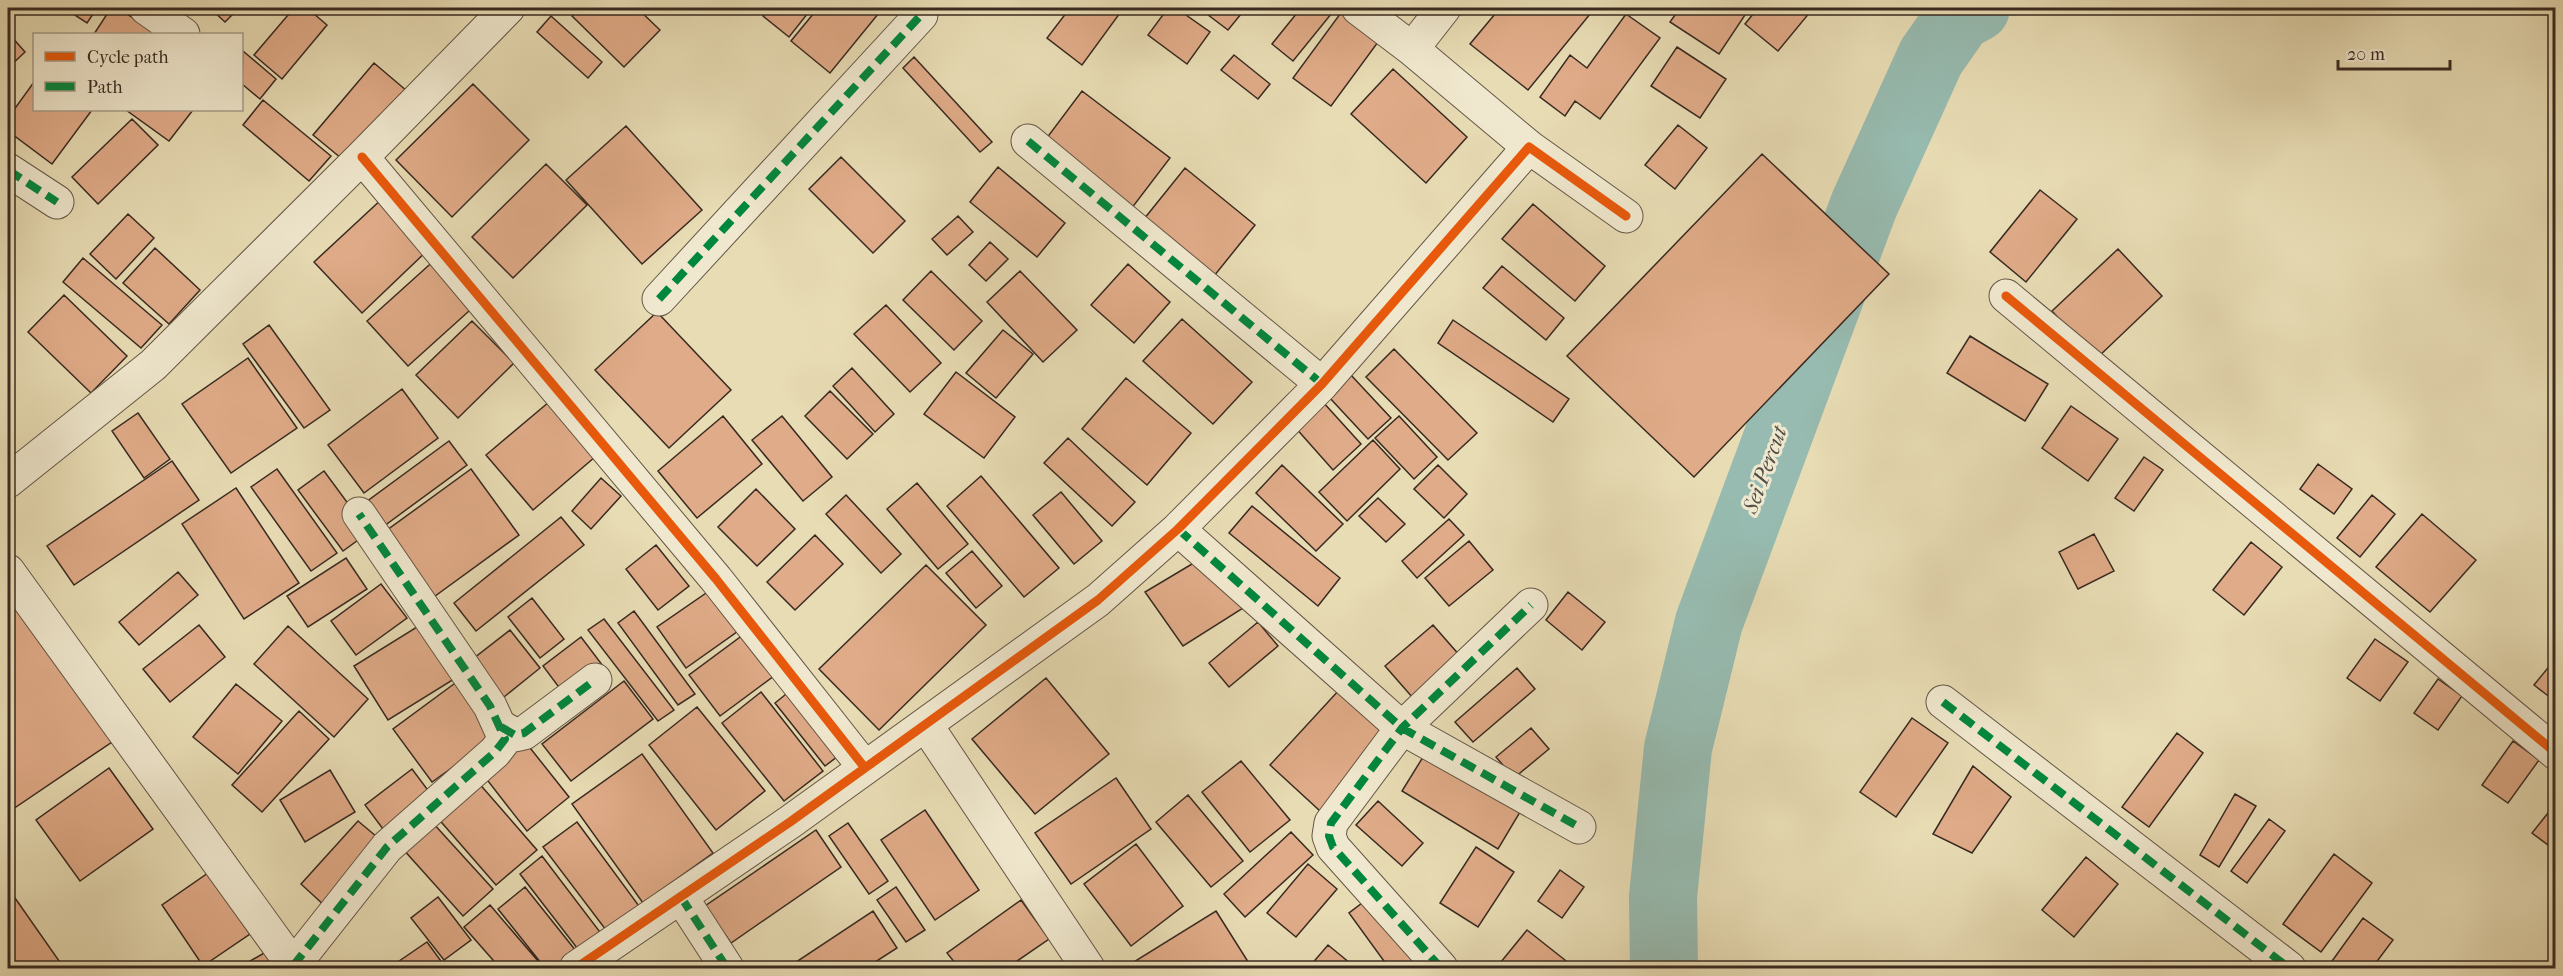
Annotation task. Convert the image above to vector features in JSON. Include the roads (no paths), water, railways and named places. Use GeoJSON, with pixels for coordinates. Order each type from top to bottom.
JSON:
{"type":"FeatureCollection","features":[{"type":"Feature","properties":{"kind":"street"},"geometry":{"type":"LineString","coordinates":[[146,8],[182,33]]}},
{"type":"Feature","properties":{"kind":"street"},"geometry":{"type":"LineString","coordinates":[[8,481],[153,365],[508,8]]}},
{"type":"Feature","properties":{"kind":"street"},"geometry":{"type":"LineString","coordinates":[[658,298],[921,15],[912,8]]}},
{"type":"Feature","properties":{"kind":"street"},"geometry":{"type":"LineString","coordinates":[[1358,8],[1412,49],[1529,147],[1626,216]]}},
{"type":"Feature","properties":{"kind":"street"},"geometry":{"type":"LineString","coordinates":[[1412,49],[1444,8]]}},
{"type":"Feature","properties":{"kind":"street"},"geometry":{"type":"LineString","coordinates":[[1028,141],[1322,384]]}},
{"type":"Feature","properties":{"kind":"street"},"geometry":{"type":"LineString","coordinates":[[576,969],[866,768],[1098,600],[1178,529],[1322,384],[1529,147]]}},
{"type":"Feature","properties":{"kind":"street"},"geometry":{"type":"LineString","coordinates":[[362,157],[709,569],[866,768]]}},
{"type":"Feature","properties":{"kind":"street"},"geometry":{"type":"LineString","coordinates":[[8,170],[57,202]]}},
{"type":"Feature","properties":{"kind":"street"},"geometry":{"type":"LineString","coordinates":[[2006,296],[2556,753]]}},
{"type":"Feature","properties":{"kind":"street"},"geometry":{"type":"LineString","coordinates":[[8,571],[294,967],[387,847],[495,752],[504,739],[501,727],[490,706],[359,514]]}},
{"type":"Feature","properties":{"kind":"street"},"geometry":{"type":"LineString","coordinates":[[1178,529],[1402,728],[1579,827]]}},
{"type":"Feature","properties":{"kind":"street"},"geometry":{"type":"LineString","coordinates":[[1441,969],[1333,847],[1329,836],[1331,823],[1402,728],[1531,605]]}},
{"type":"Feature","properties":{"kind":"street"},"geometry":{"type":"LineString","coordinates":[[501,727],[515,735],[524,733],[595,680]]}},
{"type":"Feature","properties":{"kind":"street"},"geometry":{"type":"LineString","coordinates":[[1943,702],[2289,969]]}},
{"type":"Feature","properties":{"kind":"street"},"geometry":{"type":"LineString","coordinates":[[926,725],[1089,969]]}},
{"type":"Feature","properties":{"kind":"street"},"geometry":{"type":"LineString","coordinates":[[681,897],[727,969]]}},
{"type":"Feature","properties":{"kind":"waterway","name":"Sei Percut"},"geometry":{"type":"LineString","coordinates":[[1664,968],[1663,897],[1678,748],[1709,622],[1864,205],[1931,57],[1959,17],[1976,8]]}}]}
